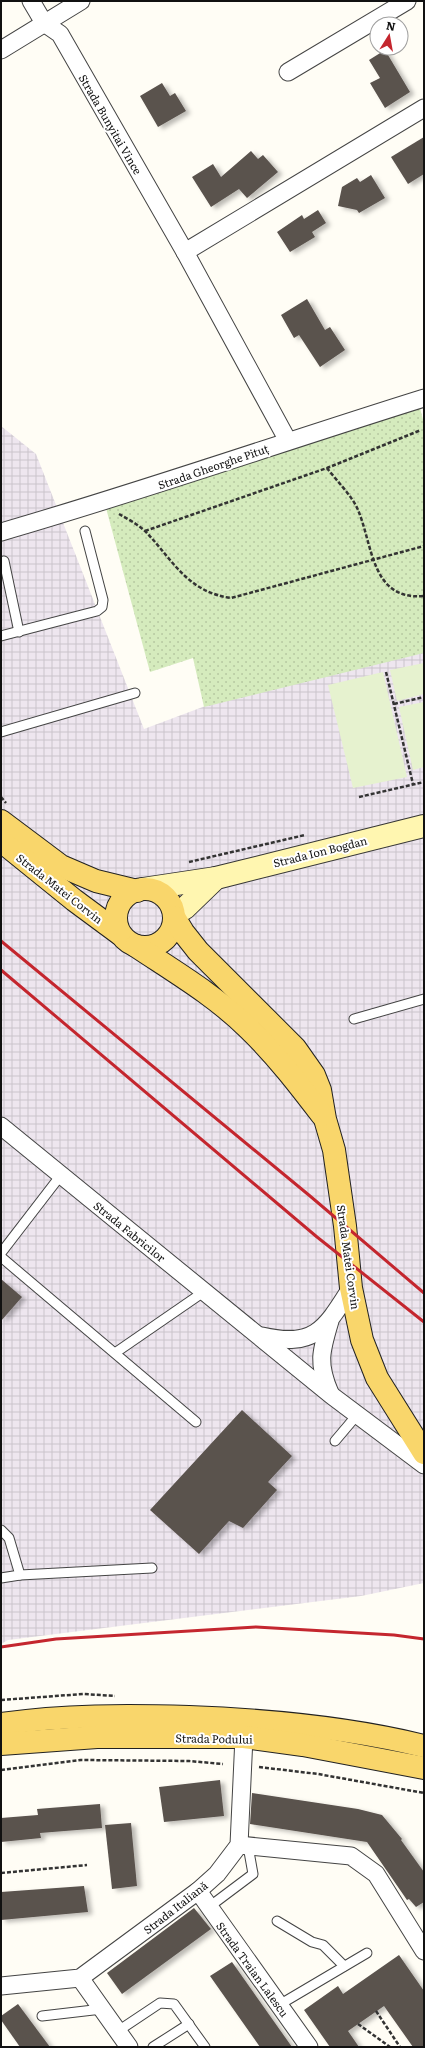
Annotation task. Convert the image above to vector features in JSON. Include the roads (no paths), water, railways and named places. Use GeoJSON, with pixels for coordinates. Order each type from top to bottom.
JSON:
{"type":"FeatureCollection","features":[{"type":"Feature","properties":{"kind":"main road","name":"Strada Matei Corvin"},"geometry":{"type":"LineString","coordinates":[[6,814],[43,854],[72,872],[96,882],[140,890]]}},
{"type":"Feature","properties":{"kind":"main road","name":"Strada Ion Bogdan"},"geometry":{"type":"LineString","coordinates":[[140,890],[216,878],[424,826]]}},
{"type":"Feature","properties":{"kind":"main road","name":"Strada Matei Corvin"},"geometry":{"type":"LineString","coordinates":[[1,841],[74,900],[128,940],[204,992],[248,1028],[303,1089],[325,1119]]}},
{"type":"Feature","properties":{"kind":"main road"},"geometry":{"type":"LineString","coordinates":[[174,916],[185,908],[216,878]]}},
{"type":"Feature","properties":{"kind":"main road"},"geometry":{"type":"LineString","coordinates":[[140,890],[156,892],[166,899],[174,916],[172,929],[161,942],[145,947],[128,940],[117,925],[116,915],[119,906],[125,898],[140,890]]}},
{"type":"Feature","properties":{"kind":"main road","name":"Strada Matei Corvin"},"geometry":{"type":"LineString","coordinates":[[174,916],[183,932],[198,951],[295,1048],[307,1063],[320,1090],[325,1119],[334,1150],[346,1234],[351,1288],[362,1340],[377,1378],[424,1453]]}},
{"type":"Feature","properties":{"kind":"main road","name":"Strada Podului"},"geometry":{"type":"LineString","coordinates":[[1,1724],[80,1716],[241,1719],[358,1732],[388,1737],[424,1746]]}},
{"type":"Feature","properties":{"kind":"main road","name":"Strada Podului"},"geometry":{"type":"LineString","coordinates":[[1,1744],[97,1737],[244,1737],[303,1745],[424,1768]]}},
{"type":"Feature","properties":{"kind":"street","name":"Strada Bunyitai Vince"},"geometry":{"type":"LineString","coordinates":[[31,1],[44,23],[60,34],[185,252],[288,441]]}},
{"type":"Feature","properties":{"kind":"street"},"geometry":{"type":"LineString","coordinates":[[1,50],[80,1]]}},
{"type":"Feature","properties":{"kind":"street"},"geometry":{"type":"LineString","coordinates":[[288,72],[407,1]]}},
{"type":"Feature","properties":{"kind":"street"},"geometry":{"type":"LineString","coordinates":[[185,252],[424,108]]}},
{"type":"Feature","properties":{"kind":"street","name":"Strada Gheorghe Pituț"},"geometry":{"type":"LineString","coordinates":[[1,532],[103,503],[288,441],[424,398]]}},
{"type":"Feature","properties":{"kind":"street","name":"Strada Fabricilor"},"geometry":{"type":"LineString","coordinates":[[1,1126],[331,1395],[424,1465]]}},
{"type":"Feature","properties":{"kind":"street","name":"Strada Fabricilor"},"geometry":{"type":"LineString","coordinates":[[260,1336],[278,1340],[306,1338],[319,1331],[330,1321],[351,1288]]}},
{"type":"Feature","properties":{"kind":"street"},"geometry":{"type":"LineString","coordinates":[[330,1321],[322,1345],[321,1360],[322,1376],[331,1395]]}},
{"type":"Feature","properties":{"kind":"street"},"geometry":{"type":"LineString","coordinates":[[244,1737],[243,1845],[351,1856],[376,1874],[423,1947]]}},
{"type":"Feature","properties":{"kind":"street","name":"Strada Italiană"},"geometry":{"type":"LineString","coordinates":[[80,1978],[198,1891],[217,1874],[243,1845]]}},
{"type":"Feature","properties":{"kind":"street","name":"Strada Traian Lalescu"},"geometry":{"type":"LineString","coordinates":[[198,1891],[309,2047]]}},
{"type":"Feature","properties":{"kind":"street"},"geometry":{"type":"LineString","coordinates":[[1,1986],[80,1978],[129,2047]]}},
{"type":"Feature","properties":{"kind":"lane"},"geometry":{"type":"LineString","coordinates":[[1,636],[97,611],[102,607],[103,600],[85,532]]}},
{"type":"Feature","properties":{"kind":"lane"},"geometry":{"type":"LineString","coordinates":[[4,561],[19,632]]}},
{"type":"Feature","properties":{"kind":"lane"},"geometry":{"type":"LineString","coordinates":[[1,732],[135,693]]}},
{"type":"Feature","properties":{"kind":"lane"},"geometry":{"type":"LineString","coordinates":[[354,1019],[424,999]]}},
{"type":"Feature","properties":{"kind":"lane"},"geometry":{"type":"LineString","coordinates":[[1,1253],[61,1175]]}},
{"type":"Feature","properties":{"kind":"lane"},"geometry":{"type":"LineString","coordinates":[[1,1257],[196,1422]]}},
{"type":"Feature","properties":{"kind":"lane"},"geometry":{"type":"LineString","coordinates":[[115,1353],[204,1291]]}},
{"type":"Feature","properties":{"kind":"lane"},"geometry":{"type":"LineString","coordinates":[[334,1441],[357,1415]]}},
{"type":"Feature","properties":{"kind":"lane"},"geometry":{"type":"LineString","coordinates":[[1,1530],[9,1538],[20,1575]]}},
{"type":"Feature","properties":{"kind":"lane"},"geometry":{"type":"LineString","coordinates":[[1,1578],[20,1575],[152,1568]]}},
{"type":"Feature","properties":{"kind":"lane"},"geometry":{"type":"LineString","coordinates":[[209,1906],[253,1874],[243,1845]]}},
{"type":"Feature","properties":{"kind":"lane"},"geometry":{"type":"LineString","coordinates":[[277,1921],[312,1942],[323,1944],[344,1966]]}},
{"type":"Feature","properties":{"kind":"lane"},"geometry":{"type":"LineString","coordinates":[[279,2005],[367,1953]]}},
{"type":"Feature","properties":{"kind":"lane"},"geometry":{"type":"LineString","coordinates":[[118,2031],[160,2003],[174,2004],[206,2047]]}},
{"type":"Feature","properties":{"kind":"lane"},"geometry":{"type":"LineString","coordinates":[[42,2016],[102,2010]]}},
{"type":"Feature","properties":{"kind":"lane"},"geometry":{"type":"LineString","coordinates":[[153,2047],[189,2024]]}},
{"type":"Feature","properties":{"kind":"railway"},"geometry":{"type":"LineString","coordinates":[[1,941],[310,1196],[424,1293]]}},
{"type":"Feature","properties":{"kind":"railway"},"geometry":{"type":"LineString","coordinates":[[1,970],[317,1237],[424,1322]]}},
{"type":"Feature","properties":{"kind":"railway"},"geometry":{"type":"LineString","coordinates":[[1,1647],[56,1639],[256,1627],[394,1635],[424,1639]]}}]}
